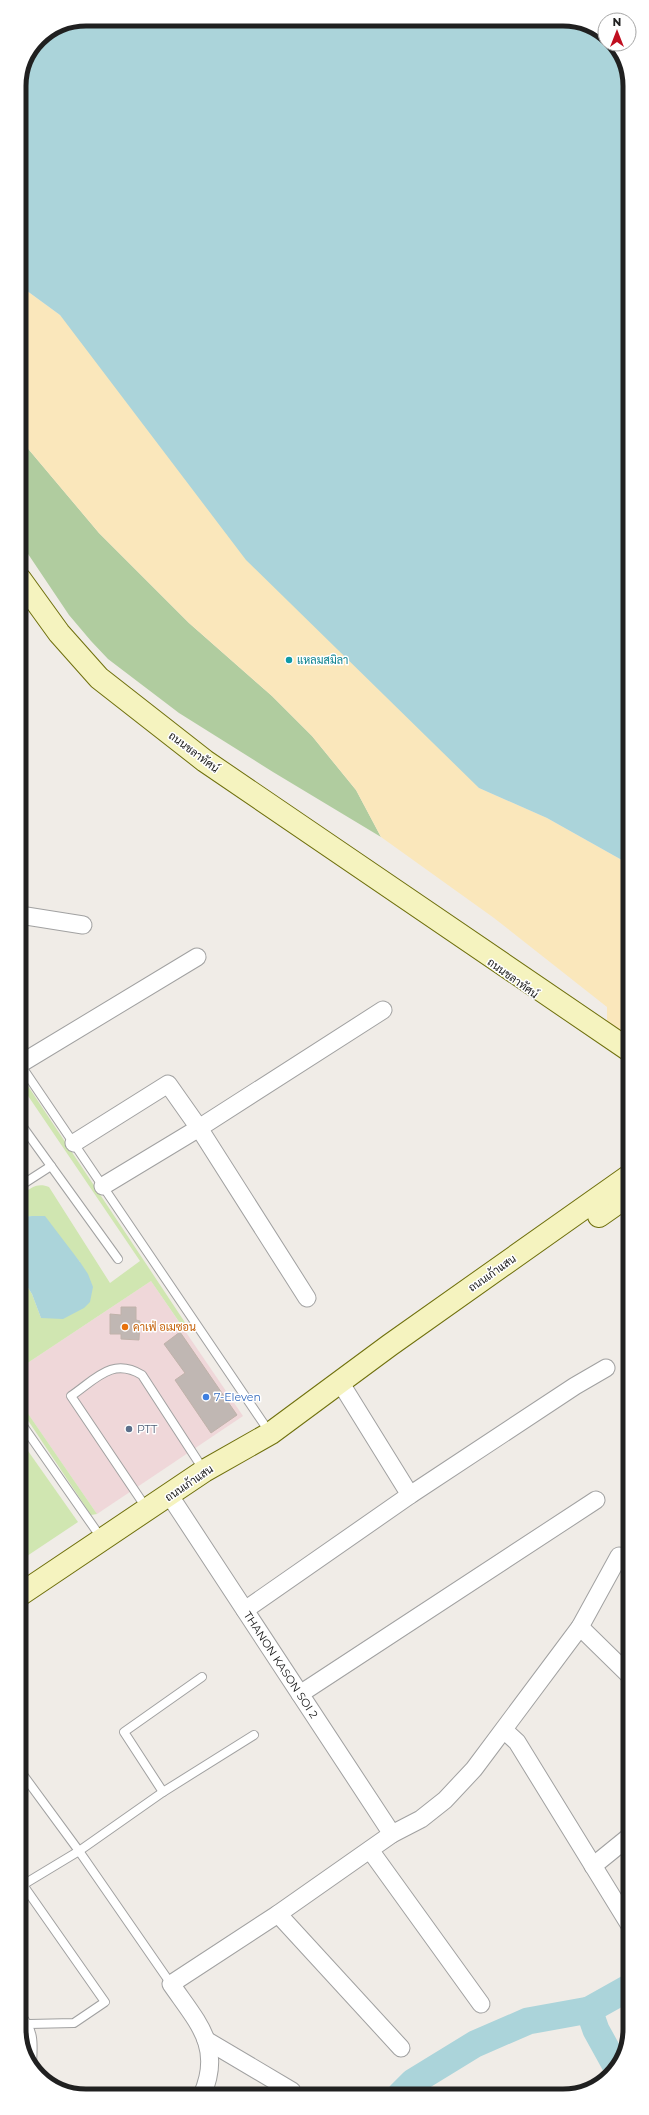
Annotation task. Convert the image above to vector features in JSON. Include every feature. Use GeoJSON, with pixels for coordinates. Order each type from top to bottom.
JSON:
{"type":"FeatureCollection","features":[{"type":"Feature","properties":{"kind":"main road","name":"ถนนชลาทัศน์"},"geometry":{"type":"LineString","coordinates":[[26,587],[59,633],[99,678],[205,761],[623,1046]]}},
{"type":"Feature","properties":{"kind":"main road","name":"ถนนชลาทัศน์"},"geometry":{"type":"LineString","coordinates":[[397,893],[623,1060]]}},
{"type":"Feature","properties":{"kind":"main road","name":"ถนนเก้าแสน"},"geometry":{"type":"LineString","coordinates":[[26,1591],[170,1496],[204,1471],[271,1433],[348,1376],[623,1180]]}},
{"type":"Feature","properties":{"kind":"main road","name":"ถนนเก้าแสน"},"geometry":{"type":"LineString","coordinates":[[348,1376],[394,1355],[623,1199]]}},
{"type":"Feature","properties":{"kind":"street"},"geometry":{"type":"LineString","coordinates":[[26,916],[83,925]]}},
{"type":"Feature","properties":{"kind":"street"},"geometry":{"type":"LineString","coordinates":[[26,1060],[197,957]]}},
{"type":"Feature","properties":{"kind":"street"},"geometry":{"type":"LineString","coordinates":[[103,1186],[199,1128],[384,1010]]}},
{"type":"Feature","properties":{"kind":"street"},"geometry":{"type":"LineString","coordinates":[[74,1143],[168,1084],[199,1128],[307,1298]]}},
{"type":"Feature","properties":{"kind":"street"},"geometry":{"type":"LineString","coordinates":[[245,1610],[410,1495],[575,1386],[606,1368]]}},
{"type":"Feature","properties":{"kind":"street"},"geometry":{"type":"LineString","coordinates":[[348,1376],[410,1495]]}},
{"type":"Feature","properties":{"kind":"street","name":"THANON KASON SOI 2"},"geometry":{"type":"LineString","coordinates":[[170,1496],[392,1834]]}},
{"type":"Feature","properties":{"kind":"street"},"geometry":{"type":"LineString","coordinates":[[300,1694],[596,1500]]}},
{"type":"Feature","properties":{"kind":"street"},"geometry":{"type":"LineString","coordinates":[[204,2089],[211,2071],[211,2056],[206,2040],[197,2021],[171,1984],[278,1914],[392,1834],[421,1819],[445,1800],[474,1769],[580,1627],[619,1556]]}},
{"type":"Feature","properties":{"kind":"street"},"geometry":{"type":"LineString","coordinates":[[580,1627],[623,1669]]}},
{"type":"Feature","properties":{"kind":"street"},"geometry":{"type":"LineString","coordinates":[[504,1730],[517,1742],[623,1914]]}},
{"type":"Feature","properties":{"kind":"street"},"geometry":{"type":"LineString","coordinates":[[593,1866],[623,1842]]}},
{"type":"Feature","properties":{"kind":"street"},"geometry":{"type":"LineString","coordinates":[[370,1850],[481,2004]]}},
{"type":"Feature","properties":{"kind":"street"},"geometry":{"type":"LineString","coordinates":[[278,1914],[401,2048]]}},
{"type":"Feature","properties":{"kind":"street"},"geometry":{"type":"LineString","coordinates":[[206,2040],[290,2089]]}},
{"type":"Feature","properties":{"kind":"lane"},"geometry":{"type":"LineString","coordinates":[[26,1073],[271,1433]]}},
{"type":"Feature","properties":{"kind":"lane"},"geometry":{"type":"LineString","coordinates":[[26,1131],[118,1259]]}},
{"type":"Feature","properties":{"kind":"lane"},"geometry":{"type":"LineString","coordinates":[[26,1182],[51,1166]]}},
{"type":"Feature","properties":{"kind":"lane"},"geometry":{"type":"LineString","coordinates":[[148,1510],[71,1396],[111,1369],[123,1366],[142,1374],[204,1471]]}},
{"type":"Feature","properties":{"kind":"lane"},"geometry":{"type":"LineString","coordinates":[[26,1432],[102,1540]]}},
{"type":"Feature","properties":{"kind":"lane"},"geometry":{"type":"LineString","coordinates":[[163,1792],[124,1732],[202,1677]]}},
{"type":"Feature","properties":{"kind":"lane"},"geometry":{"type":"LineString","coordinates":[[26,1882],[79,1851],[163,1792],[254,1735]]}},
{"type":"Feature","properties":{"kind":"lane"},"geometry":{"type":"LineString","coordinates":[[26,1779],[79,1851],[171,1984]]}},
{"type":"Feature","properties":{"kind":"lane"},"geometry":{"type":"LineString","coordinates":[[26,1890],[106,2002],[74,2023],[29,2024]]}},
{"type":"Feature","properties":{"kind":"lane"},"geometry":{"type":"LineString","coordinates":[[26,2021],[29,2024],[34,2041],[33,2055]]}},
{"type":"Feature","properties":{"kind":"shaded area"},"geometry":{"type":"Polygon","coordinates":[[[151,1281],[243,1416],[97,1514],[26,1411],[26,1364],[151,1281]]]}},
{"type":"Feature","properties":{"kind":"green space"},"geometry":{"type":"Polygon","coordinates":[[[26,446],[99,533],[189,623],[272,696],[312,736],[356,790],[381,837],[179,713],[108,659],[69,615],[26,551],[26,446]]]}},
{"type":"Feature","properties":{"kind":"green space"},"geometry":{"type":"Polygon","coordinates":[[[26,1083],[188,1327],[184,1329],[151,1281],[26,1364],[26,1284],[32,1294],[41,1318],[80,1262],[68,1248],[32,1216],[26,1216],[26,1191],[41,1185],[49,1187],[110,1283],[140,1261],[26,1093],[26,1083]]]}},
{"type":"Feature","properties":{"kind":"green space"},"geometry":{"type":"Polygon","coordinates":[[[26,1411],[97,1514],[91,1515],[26,1418],[26,1411]]]}},
{"type":"Feature","properties":{"kind":"green space"},"geometry":{"type":"Polygon","coordinates":[[[26,1448],[78,1522],[26,1557],[26,1448]]]}},
{"type":"Feature","properties":{"kind":"sand","name":"แหลมสมิลา"},"geometry":{"type":"Polygon","coordinates":[[[26,290],[60,315],[479,788],[547,818],[623,861],[623,1034],[607,1023],[607,1007],[494,918],[381,837],[356,790],[312,736],[272,696],[189,623],[99,533],[26,446],[26,290]]]}},
{"type":"Feature","properties":{"kind":"water"},"geometry":{"type":"Polygon","coordinates":[[[86,26],[567,26],[575,27],[593,34],[597,37],[597,52],[612,52],[617,59],[621,70],[623,86],[623,861],[547,818],[479,788],[246,560],[60,315],[26,290],[26,86],[27,74],[36,53],[43,43],[53,36],[74,27],[86,26]]]}},
{"type":"Feature","properties":{"kind":"water"},"geometry":{"type":"Polygon","coordinates":[[[26,1216],[45,1216],[80,1262],[88,1274],[93,1287],[90,1302],[84,1308],[63,1319],[41,1318],[32,1294],[26,1284],[26,1216]]]}},
{"type":"Feature","properties":{"kind":"building","name":"คาเฟ่ อเมซอน"},"geometry":{"type":"Polygon","coordinates":[[[121,1307],[136,1307],[136,1320],[140,1321],[139,1340],[121,1339],[121,1334],[110,1334],[110,1314],[121,1315],[121,1307]]]}},
{"type":"Feature","properties":{"kind":"building","name":"7-Eleven"},"geometry":{"type":"Polygon","coordinates":[[[180,1332],[237,1415],[211,1433],[175,1380],[185,1373],[164,1344],[180,1332]]]}},
{"type":"Feature","properties":{"kind":"waterway"},"geometry":{"type":"LineString","coordinates":[[406,2089],[413,2082],[475,2044],[528,2021],[589,2010],[623,1991]]}},
{"type":"Feature","properties":{"kind":"waterway"},"geometry":{"type":"LineString","coordinates":[[589,2010],[596,2030],[613,2062]]}},
{"type":"Feature","properties":{"kind":"place","name":"แหลมสมิลา"},"geometry":{"type":"Point","coordinates":[289,660]}},
{"type":"Feature","properties":{"kind":"place","name":"คาเฟ่ อเมซอน"},"geometry":{"type":"Point","coordinates":[125,1327]}},
{"type":"Feature","properties":{"kind":"place","name":"7-Eleven"},"geometry":{"type":"Point","coordinates":[206,1397]}},
{"type":"Feature","properties":{"kind":"place","name":"PTT"},"geometry":{"type":"Point","coordinates":[129,1429]}}]}
